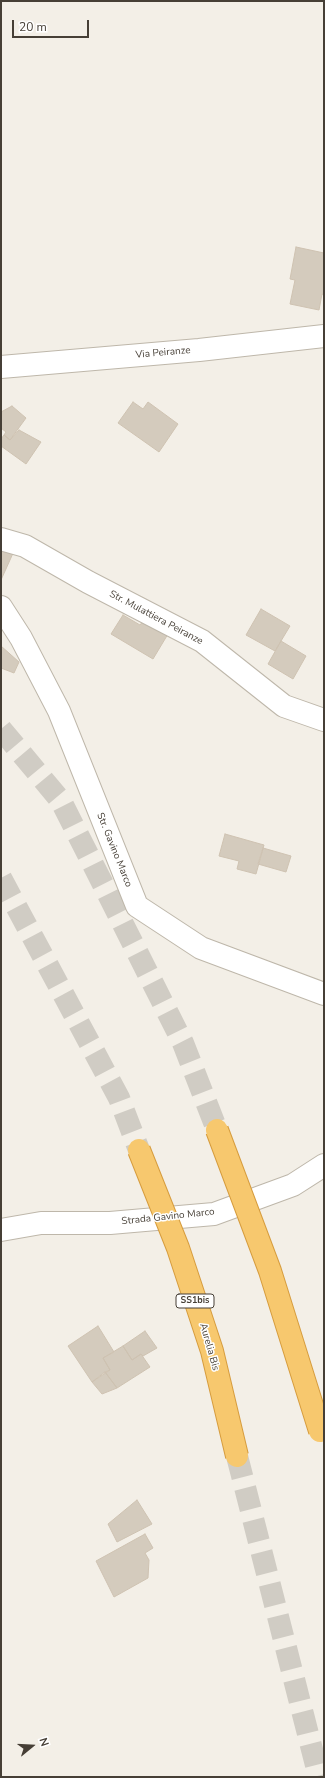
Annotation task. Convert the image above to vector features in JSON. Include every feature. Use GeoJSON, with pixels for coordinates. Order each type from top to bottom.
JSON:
{"type":"FeatureCollection","features":[{"type":"Feature","properties":{"kind":"highway"},"geometry":{"type":"LineString","coordinates":[[217,1130],[270,1271],[320,1431]]}},
{"type":"Feature","properties":{"kind":"highway","name":"Aurelia Bis"},"geometry":{"type":"LineString","coordinates":[[140,1150],[178,1248],[212,1351],[237,1456]]}},
{"type":"Feature","properties":{"kind":"street","name":"Via Peiranze"},"geometry":{"type":"LineString","coordinates":[[1,367],[200,350],[324,336]]}},
{"type":"Feature","properties":{"kind":"street","name":"Str. Mulattiera Peiranze"},"geometry":{"type":"LineString","coordinates":[[1,539],[25,546],[88,582],[202,641],[284,706],[324,720]]}},
{"type":"Feature","properties":{"kind":"street","name":"Str. Gavino Marco"},"geometry":{"type":"LineString","coordinates":[[1,608],[21,638],[58,710],[137,906],[201,948],[324,994]]}},
{"type":"Feature","properties":{"kind":"street","name":"Strada Gavino Marco"},"geometry":{"type":"LineString","coordinates":[[1,1230],[41,1223],[110,1223],[214,1214],[293,1185],[324,1165]]}},
{"type":"Feature","properties":{"kind":"building"},"geometry":{"type":"Polygon","coordinates":[[[296,247],[324,253],[324,295],[322,294],[319,310],[290,304],[295,280],[290,279],[296,247]]]}},
{"type":"Feature","properties":{"kind":"building"},"geometry":{"type":"Polygon","coordinates":[[[133,402],[143,409],[148,402],[178,424],[159,452],[118,423],[133,402]]]}},
{"type":"Feature","properties":{"kind":"building"},"geometry":{"type":"Polygon","coordinates":[[[12,406],[26,418],[10,440],[4,435],[6,432],[1,428],[1,412],[12,406]]]}},
{"type":"Feature","properties":{"kind":"building"},"geometry":{"type":"Polygon","coordinates":[[[19,430],[41,442],[26,464],[1,446],[1,439],[4,435],[10,440],[19,430]]]}},
{"type":"Feature","properties":{"kind":"building"},"geometry":{"type":"Polygon","coordinates":[[[1,548],[14,551],[1,580],[1,548]]]}},
{"type":"Feature","properties":{"kind":"building"},"geometry":{"type":"Polygon","coordinates":[[[261,609],[290,626],[275,651],[246,635],[261,609]]]}},
{"type":"Feature","properties":{"kind":"building"},"geometry":{"type":"Polygon","coordinates":[[[123,615],[140,625],[144,620],[168,634],[153,659],[111,634],[123,615]]]}},
{"type":"Feature","properties":{"kind":"building"},"geometry":{"type":"Polygon","coordinates":[[[281,641],[306,656],[293,679],[268,664],[281,641]]]}},
{"type":"Feature","properties":{"kind":"building"},"geometry":{"type":"Polygon","coordinates":[[[1,646],[19,662],[14,673],[1,668],[1,646]]]}},
{"type":"Feature","properties":{"kind":"building"},"geometry":{"type":"Polygon","coordinates":[[[225,834],[264,845],[256,874],[237,869],[239,861],[219,856],[225,834]]]}},
{"type":"Feature","properties":{"kind":"building"},"geometry":{"type":"Polygon","coordinates":[[[263,848],[291,856],[286,872],[258,864],[263,848]]]}},
{"type":"Feature","properties":{"kind":"building"},"geometry":{"type":"Polygon","coordinates":[[[98,1326],[114,1352],[103,1358],[110,1370],[92,1382],[68,1346],[98,1326]]]}},
{"type":"Feature","properties":{"kind":"building"},"geometry":{"type":"Polygon","coordinates":[[[145,1331],[157,1348],[143,1356],[141,1354],[132,1360],[123,1346],[145,1331]]]}},
{"type":"Feature","properties":{"kind":"building"},"geometry":{"type":"Polygon","coordinates":[[[123,1346],[132,1360],[141,1354],[150,1367],[117,1388],[105,1372],[110,1370],[103,1358],[123,1346]]]}},
{"type":"Feature","properties":{"kind":"building"},"geometry":{"type":"Polygon","coordinates":[[[105,1372],[117,1388],[102,1394],[92,1382],[105,1372]]]}},
{"type":"Feature","properties":{"kind":"building"},"geometry":{"type":"Polygon","coordinates":[[[137,1500],[152,1524],[117,1542],[108,1524],[137,1500]]]}},
{"type":"Feature","properties":{"kind":"building"},"geometry":{"type":"Polygon","coordinates":[[[145,1534],[153,1548],[145,1553],[149,1560],[148,1578],[114,1597],[96,1561],[145,1534]]]}},
{"type":"Feature","properties":{"kind":"tunnel"},"geometry":{"type":"LineString","coordinates":[[1,729],[61,801],[183,1043],[217,1130]]}},
{"type":"Feature","properties":{"kind":"tunnel"},"geometry":{"type":"LineString","coordinates":[[1,878],[119,1098],[139,1150]]}},
{"type":"Feature","properties":{"kind":"tunnel"},"geometry":{"type":"LineString","coordinates":[[237,1456],[319,1777]]}}]}
